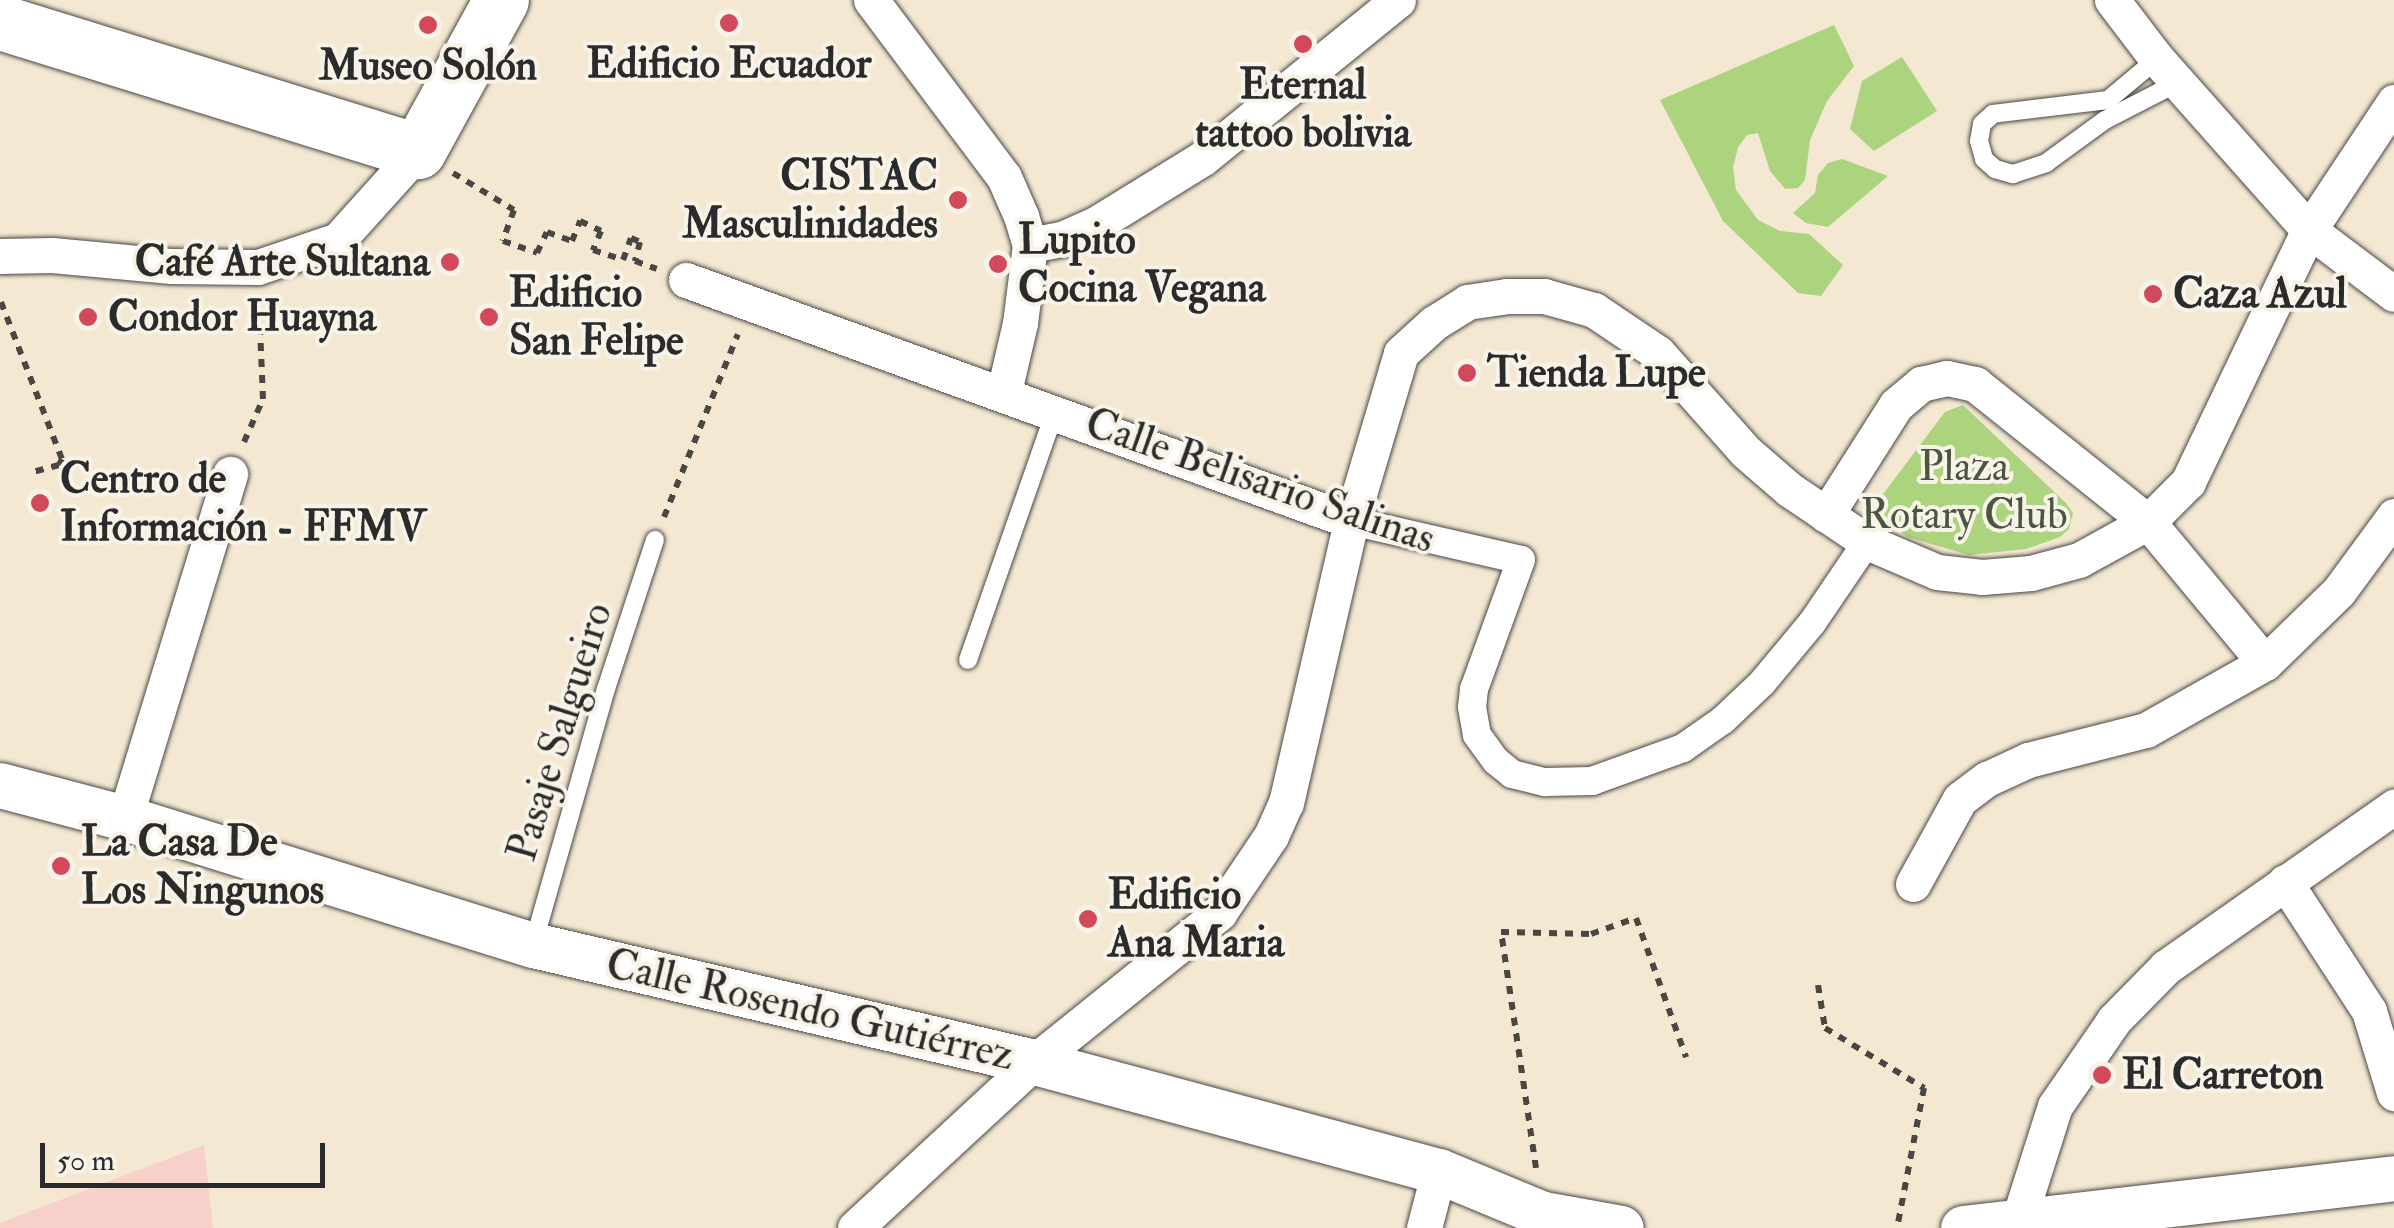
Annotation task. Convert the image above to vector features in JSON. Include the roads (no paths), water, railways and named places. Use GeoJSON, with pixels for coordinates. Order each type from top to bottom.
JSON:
{"type":"FeatureCollection","features":[{"type":"Feature","properties":{"kind":"main road"},"geometry":{"type":"LineString","coordinates":[[0,22],[418,151],[501,0]]}},
{"type":"Feature","properties":{"kind":"street"},"geometry":{"type":"LineString","coordinates":[[871,0],[1004,176],[1030,245],[1020,323],[1004,392]]}},
{"type":"Feature","properties":{"kind":"street"},"geometry":{"type":"LineString","coordinates":[[1030,245],[1062,239],[1096,224],[1203,158],[1398,0]]}},
{"type":"Feature","properties":{"kind":"street"},"geometry":{"type":"LineString","coordinates":[[2112,0],[2168,70],[2310,230],[2394,294]]}},
{"type":"Feature","properties":{"kind":"street"},"geometry":{"type":"LineString","coordinates":[[854,1228],[1034,1062],[1220,913],[1271,836],[1286,804],[1312,706],[1351,521],[1401,353],[1434,323],[1467,302],[1507,296],[1544,296],[1594,310],[1658,353],[1746,452],[1826,515],[1868,542],[1937,572],[1982,577],[2031,573],[2078,560],[2148,522],[2188,482],[2310,230],[2394,102]]}},
{"type":"Feature","properties":{"kind":"street"},"geometry":{"type":"LineString","coordinates":[[0,256],[52,255],[172,266],[258,267],[338,240],[418,151]]}},
{"type":"Feature","properties":{"kind":"street","name":"Calle Belisario Salinas"},"geometry":{"type":"LineString","coordinates":[[686,280],[1004,392],[1351,521],[1521,560],[1474,688],[1472,707],[1477,736],[1496,761],[1512,774],[1545,782],[1592,781],[1682,748],[1722,720],[1762,683],[1812,624],[1868,542]]}},
{"type":"Feature","properties":{"kind":"street"},"geometry":{"type":"LineString","coordinates":[[1826,515],[1896,405],[1921,384],[1946,378],[1976,384],[2148,522],[2265,663]]}},
{"type":"Feature","properties":{"kind":"street"},"geometry":{"type":"LineString","coordinates":[[125,818],[230,474]]}},
{"type":"Feature","properties":{"kind":"street"},"geometry":{"type":"LineString","coordinates":[[1913,884],[1960,799],[1986,779],[2028,760],[2146,730],[2265,663],[2339,590],[2394,516]]}},
{"type":"Feature","properties":{"kind":"street","name":"Calle Rosendo Gutiérrez"},"geometry":{"type":"LineString","coordinates":[[0,785],[125,818],[534,945],[1034,1062],[1439,1171],[1543,1214],[1621,1228]]}},
{"type":"Feature","properties":{"kind":"street"},"geometry":{"type":"LineString","coordinates":[[2018,1225],[2055,1106],[2114,1020],[2166,967],[2394,807]]}},
{"type":"Feature","properties":{"kind":"street"},"geometry":{"type":"LineString","coordinates":[[2286,882],[2369,1011],[2394,1093]]}},
{"type":"Feature","properties":{"kind":"street"},"geometry":{"type":"LineString","coordinates":[[1424,1228],[1439,1171]]}},
{"type":"Feature","properties":{"kind":"street"},"geometry":{"type":"LineString","coordinates":[[1963,1228],[2018,1225],[2394,1178]]}},
{"type":"Feature","properties":{"kind":"lane"},"geometry":{"type":"LineString","coordinates":[[2168,70],[2046,162],[2014,174],[1995,169],[1984,159],[1979,141],[1982,124],[1993,114],[2108,100],[2168,70]]}},
{"type":"Feature","properties":{"kind":"lane"},"geometry":{"type":"LineString","coordinates":[[968,660],[1055,411]]}},
{"type":"Feature","properties":{"kind":"lane","name":"Pasaje Salgueiro"},"geometry":{"type":"LineString","coordinates":[[534,945],[606,689],[655,540]]}},
{"type":"Feature","properties":{"kind":"place","name":"Edificio Ecuador"},"geometry":{"type":"Point","coordinates":[729,23]}},
{"type":"Feature","properties":{"kind":"place","name":"Museo Solón"},"geometry":{"type":"Point","coordinates":[428,25]}},
{"type":"Feature","properties":{"kind":"place","name":"Eternal tattoo bolivia"},"geometry":{"type":"Point","coordinates":[1303,44]}},
{"type":"Feature","properties":{"kind":"place","name":"CISTAC Masculinidades"},"geometry":{"type":"Point","coordinates":[958,200]}},
{"type":"Feature","properties":{"kind":"place","name":"Café Arte Sultana"},"geometry":{"type":"Point","coordinates":[450,262]}},
{"type":"Feature","properties":{"kind":"place","name":"Lupito Cocina Vegana"},"geometry":{"type":"Point","coordinates":[998,264]}},
{"type":"Feature","properties":{"kind":"place","name":"Caza Azul"},"geometry":{"type":"Point","coordinates":[2153,294]}},
{"type":"Feature","properties":{"kind":"place","name":"Condor Huayna"},"geometry":{"type":"Point","coordinates":[88,317]}},
{"type":"Feature","properties":{"kind":"place","name":"Edificio San Felipe"},"geometry":{"type":"Point","coordinates":[489,317]}},
{"type":"Feature","properties":{"kind":"place","name":"Tienda Lupe"},"geometry":{"type":"Point","coordinates":[1467,373]}},
{"type":"Feature","properties":{"kind":"place","name":"Centro de Información - FFMV"},"geometry":{"type":"Point","coordinates":[40,503]}},
{"type":"Feature","properties":{"kind":"place","name":"La Casa De Los Ningunos"},"geometry":{"type":"Point","coordinates":[61,866]}},
{"type":"Feature","properties":{"kind":"place","name":"Edificio Ana Maria"},"geometry":{"type":"Point","coordinates":[1088,919]}},
{"type":"Feature","properties":{"kind":"place","name":"El Carreton"},"geometry":{"type":"Point","coordinates":[2102,1075]}},
{"type":"Feature","properties":{"kind":"park label","name":"Plaza Rotary Club"},"geometry":{"type":"Point","coordinates":[1964,491]}}]}
